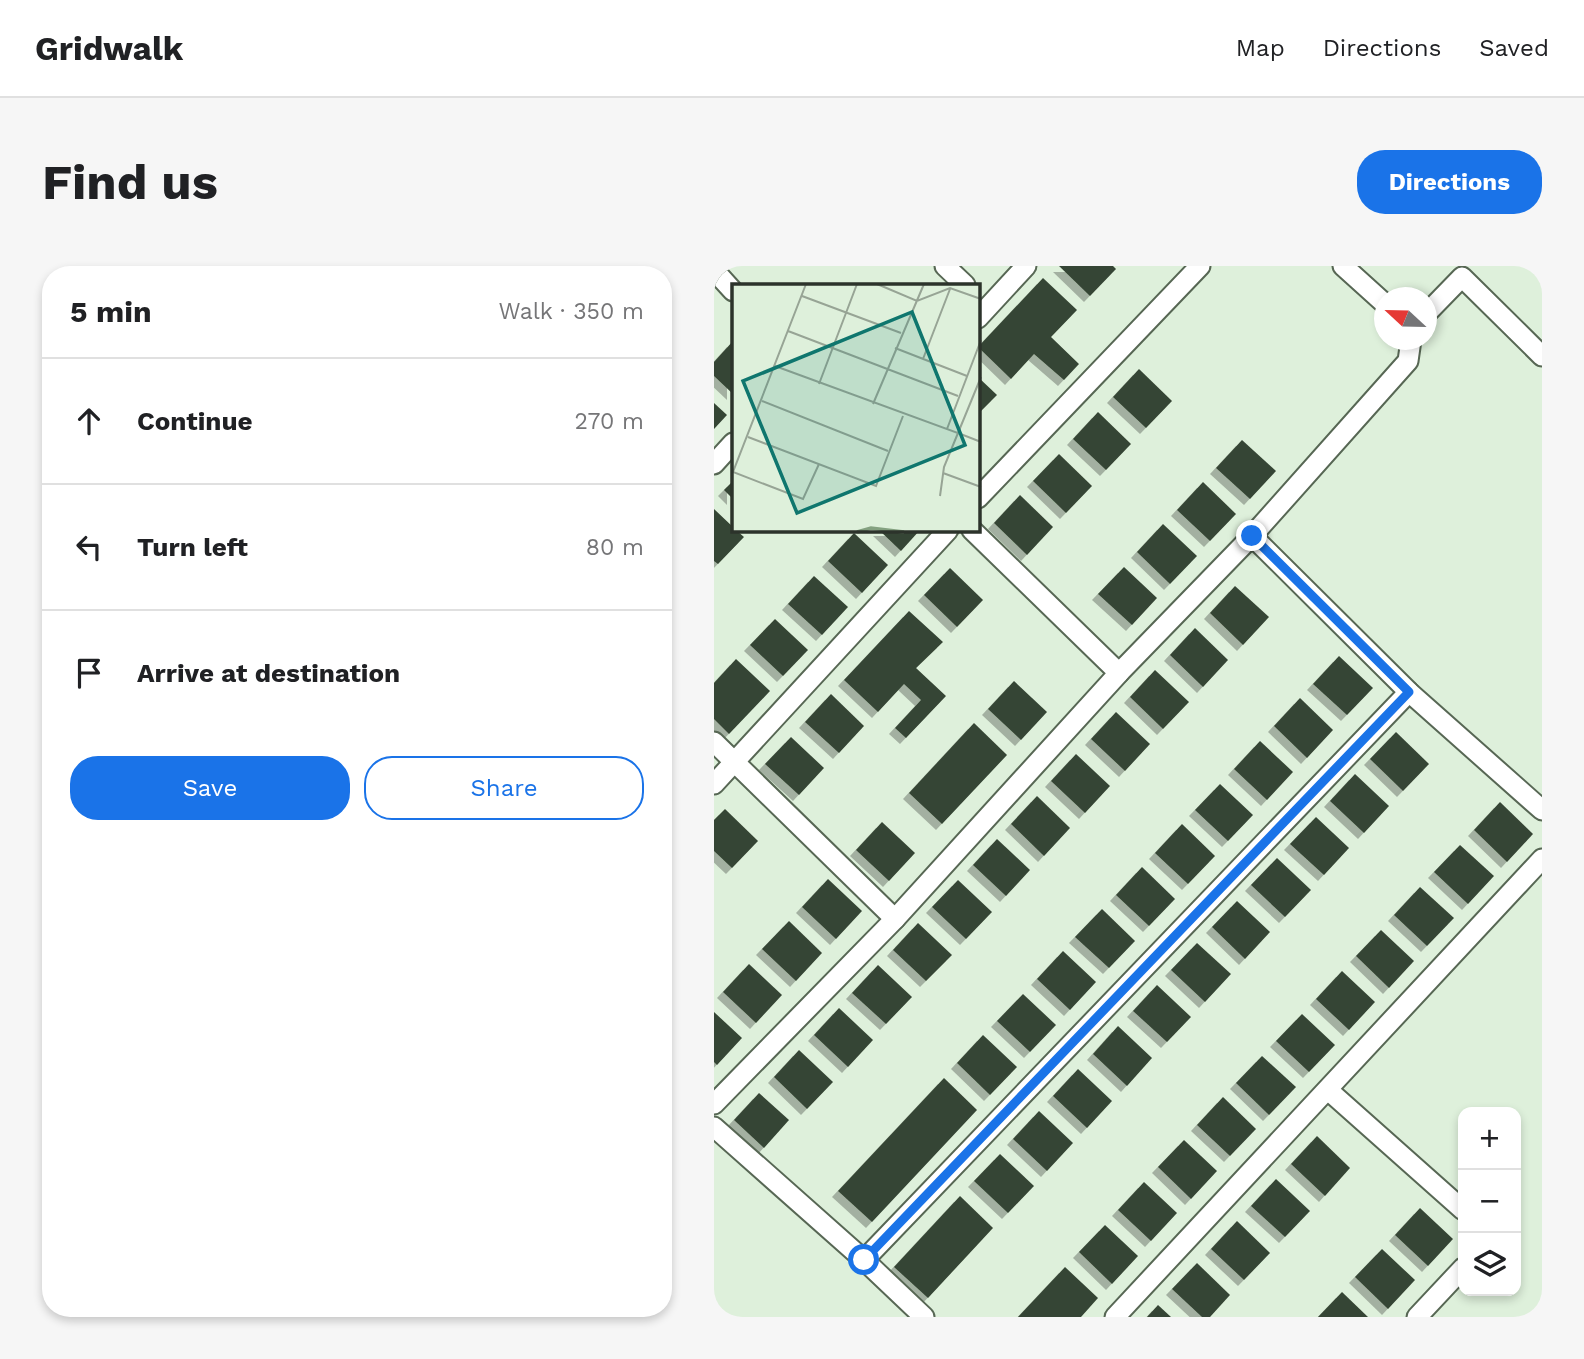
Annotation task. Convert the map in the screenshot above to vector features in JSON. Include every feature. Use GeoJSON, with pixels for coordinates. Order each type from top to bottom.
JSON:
{"type":"FeatureCollection","features":[{"type":"Feature","properties":{"kind":"street"},"geometry":{"type":"LineString","coordinates":[[945,266],[964,284]]}},
{"type":"Feature","properties":{"kind":"street"},"geometry":{"type":"LineString","coordinates":[[982,307],[1026,266]]}},
{"type":"Feature","properties":{"kind":"street"},"geometry":{"type":"LineString","coordinates":[[980,496],[1200,266]]}},
{"type":"Feature","properties":{"kind":"street"},"geometry":{"type":"LineString","coordinates":[[1343,266],[1374,294]]}},
{"type":"Feature","properties":{"kind":"street"},"geometry":{"type":"LineString","coordinates":[[714,270],[732,290]]}},
{"type":"Feature","properties":{"kind":"street"},"geometry":{"type":"LineString","coordinates":[[1437,300],[1461,270],[1542,356]]}},
{"type":"Feature","properties":{"kind":"street"},"geometry":{"type":"LineString","coordinates":[[714,1104],[895,919],[1119,673],[1252,536],[1408,361],[1410,350]]}},
{"type":"Feature","properties":{"kind":"street"},"geometry":{"type":"LineString","coordinates":[[714,464],[732,444]]}},
{"type":"Feature","properties":{"kind":"street"},"geometry":{"type":"LineString","coordinates":[[714,784],[946,532]]}},
{"type":"Feature","properties":{"kind":"street"},"geometry":{"type":"LineString","coordinates":[[974,532],[1119,673]]}},
{"type":"Feature","properties":{"kind":"street"},"geometry":{"type":"LineString","coordinates":[[1252,536],[1409,692],[1542,810]]}},
{"type":"Feature","properties":{"kind":"street"},"geometry":{"type":"LineString","coordinates":[[864,1260],[1409,692]]}},
{"type":"Feature","properties":{"kind":"street"},"geometry":{"type":"LineString","coordinates":[[714,742],[895,919]]}},
{"type":"Feature","properties":{"kind":"street"},"geometry":{"type":"LineString","coordinates":[[1115,1317],[1542,859]]}},
{"type":"Feature","properties":{"kind":"street"},"geometry":{"type":"LineString","coordinates":[[1328,1090],[1458,1206]]}},
{"type":"Feature","properties":{"kind":"street"},"geometry":{"type":"LineString","coordinates":[[714,1127],[924,1317]]}},
{"type":"Feature","properties":{"kind":"street"},"geometry":{"type":"LineString","coordinates":[[1417,1317],[1458,1273]]}},
{"type":"Feature","properties":{"kind":"building"},"geometry":{"type":"Polygon","coordinates":[[[1059,266],[1113,266],[1116,269],[1090,296],[1059,266]]]}},
{"type":"Feature","properties":{"kind":"building"},"geometry":{"type":"Polygon","coordinates":[[[1043,278],[1077,310],[1051,337],[1079,364],[1064,380],[1034,354],[1011,379],[980,349],[980,345],[1043,278]]]}},
{"type":"Feature","properties":{"kind":"building"},"geometry":{"type":"Polygon","coordinates":[[[732,342],[732,393],[714,376],[714,362],[732,342]]]}},
{"type":"Feature","properties":{"kind":"building"},"geometry":{"type":"Polygon","coordinates":[[[1139,369],[1172,401],[1146,428],[1113,397],[1139,369]]]}},
{"type":"Feature","properties":{"kind":"building"},"geometry":{"type":"Polygon","coordinates":[[[980,379],[997,395],[980,412],[980,379]]]}},
{"type":"Feature","properties":{"kind":"building"},"geometry":{"type":"Polygon","coordinates":[[[714,403],[727,415],[714,429],[714,403]]]}},
{"type":"Feature","properties":{"kind":"building"},"geometry":{"type":"Polygon","coordinates":[[[1098,412],[1131,444],[1106,470],[1073,439],[1098,412]]]}},
{"type":"Feature","properties":{"kind":"building"},"geometry":{"type":"Polygon","coordinates":[[[1242,440],[1276,471],[1250,499],[1216,468],[1242,440]]]}},
{"type":"Feature","properties":{"kind":"building"},"geometry":{"type":"Polygon","coordinates":[[[1059,454],[1092,486],[1066,513],[1033,481],[1059,454]]]}},
{"type":"Feature","properties":{"kind":"building"},"geometry":{"type":"Polygon","coordinates":[[[732,482],[732,498],[724,490],[732,482]]]}},
{"type":"Feature","properties":{"kind":"building"},"geometry":{"type":"Polygon","coordinates":[[[1203,482],[1236,514],[1210,541],[1177,510],[1203,482]]]}},
{"type":"Feature","properties":{"kind":"building"},"geometry":{"type":"Polygon","coordinates":[[[1020,495],[1053,527],[1027,555],[994,523],[1020,495]]]}},
{"type":"Feature","properties":{"kind":"building"},"geometry":{"type":"Polygon","coordinates":[[[714,509],[732,526],[732,532],[738,532],[744,537],[718,564],[714,561],[714,509]]]}},
{"type":"Feature","properties":{"kind":"building"},"geometry":{"type":"Polygon","coordinates":[[[1163,524],[1197,556],[1170,584],[1137,552],[1163,524]]]}},
{"type":"Feature","properties":{"kind":"building"},"geometry":{"type":"Polygon","coordinates":[[[881,532],[918,532],[901,551],[881,532]]]}},
{"type":"Feature","properties":{"kind":"building"},"geometry":{"type":"Polygon","coordinates":[[[854,533],[888,565],[862,593],[828,561],[854,533]]]}},
{"type":"Feature","properties":{"kind":"building"},"geometry":{"type":"Polygon","coordinates":[[[1124,567],[1157,598],[1132,625],[1098,594],[1124,567]]]}},
{"type":"Feature","properties":{"kind":"building"},"geometry":{"type":"Polygon","coordinates":[[[950,568],[983,600],[957,627],[924,595],[950,568]]]}},
{"type":"Feature","properties":{"kind":"building"},"geometry":{"type":"Polygon","coordinates":[[[814,576],[848,607],[822,635],[788,604],[814,576]]]}},
{"type":"Feature","properties":{"kind":"building"},"geometry":{"type":"Polygon","coordinates":[[[1235,586],[1269,617],[1243,645],[1210,613],[1235,586]]]}},
{"type":"Feature","properties":{"kind":"building"},"geometry":{"type":"Polygon","coordinates":[[[909,611],[943,642],[916,668],[946,696],[906,738],[895,728],[921,700],[904,684],[878,712],[844,680],[909,611]]]}},
{"type":"Feature","properties":{"kind":"building"},"geometry":{"type":"Polygon","coordinates":[[[775,619],[808,650],[783,676],[750,645],[775,619]]]}},
{"type":"Feature","properties":{"kind":"building"},"geometry":{"type":"Polygon","coordinates":[[[1195,628],[1228,660],[1203,687],[1170,655],[1195,628]]]}},
{"type":"Feature","properties":{"kind":"building"},"geometry":{"type":"Polygon","coordinates":[[[1339,656],[1373,688],[1347,715],[1313,684],[1339,656]]]}},
{"type":"Feature","properties":{"kind":"building"},"geometry":{"type":"Polygon","coordinates":[[[736,659],[770,691],[729,734],[714,719],[714,683],[736,659]]]}},
{"type":"Feature","properties":{"kind":"building"},"geometry":{"type":"Polygon","coordinates":[[[1155,670],[1189,702],[1163,729],[1130,697],[1155,670]]]}},
{"type":"Feature","properties":{"kind":"building"},"geometry":{"type":"Polygon","coordinates":[[[1014,681],[1047,712],[1021,740],[988,709],[1014,681]]]}},
{"type":"Feature","properties":{"kind":"building"},"geometry":{"type":"Polygon","coordinates":[[[831,694],[864,726],[839,753],[805,722],[831,694]]]}},
{"type":"Feature","properties":{"kind":"building"},"geometry":{"type":"Polygon","coordinates":[[[1300,698],[1333,730],[1307,758],[1274,726],[1300,698]]]}},
{"type":"Feature","properties":{"kind":"building"},"geometry":{"type":"Polygon","coordinates":[[[1116,712],[1150,744],[1125,771],[1091,739],[1116,712]]]}},
{"type":"Feature","properties":{"kind":"building"},"geometry":{"type":"Polygon","coordinates":[[[974,723],[1007,755],[942,824],[909,793],[974,723]]]}},
{"type":"Feature","properties":{"kind":"building"},"geometry":{"type":"Polygon","coordinates":[[[1396,732],[1429,764],[1403,791],[1370,759],[1396,732]]]}},
{"type":"Feature","properties":{"kind":"building"},"geometry":{"type":"Polygon","coordinates":[[[791,737],[824,768],[799,795],[765,764],[791,737]]]}},
{"type":"Feature","properties":{"kind":"building"},"geometry":{"type":"Polygon","coordinates":[[[1260,741],[1293,772],[1267,800],[1234,769],[1260,741]]]}},
{"type":"Feature","properties":{"kind":"building"},"geometry":{"type":"Polygon","coordinates":[[[1076,754],[1110,786],[1085,813],[1051,781],[1076,754]]]}},
{"type":"Feature","properties":{"kind":"building"},"geometry":{"type":"Polygon","coordinates":[[[1355,774],[1389,806],[1364,833],[1330,801],[1355,774]]]}},
{"type":"Feature","properties":{"kind":"building"},"geometry":{"type":"Polygon","coordinates":[[[1220,784],[1253,815],[1228,841],[1195,810],[1220,784]]]}},
{"type":"Feature","properties":{"kind":"building"},"geometry":{"type":"Polygon","coordinates":[[[1037,796],[1070,828],[1044,856],[1011,824],[1037,796]]]}},
{"type":"Feature","properties":{"kind":"building"},"geometry":{"type":"Polygon","coordinates":[[[1500,802],[1533,834],[1507,862],[1474,830],[1500,802]]]}},
{"type":"Feature","properties":{"kind":"building"},"geometry":{"type":"Polygon","coordinates":[[[725,809],[758,841],[732,868],[714,851],[714,820],[725,809]]]}},
{"type":"Feature","properties":{"kind":"building"},"geometry":{"type":"Polygon","coordinates":[[[1316,817],[1349,848],[1324,875],[1290,844],[1316,817]]]}},
{"type":"Feature","properties":{"kind":"building"},"geometry":{"type":"Polygon","coordinates":[[[882,822],[915,853],[889,881],[856,850],[882,822]]]}},
{"type":"Feature","properties":{"kind":"building"},"geometry":{"type":"Polygon","coordinates":[[[1182,824],[1215,856],[1188,884],[1155,853],[1182,824]]]}},
{"type":"Feature","properties":{"kind":"building"},"geometry":{"type":"Polygon","coordinates":[[[997,839],[1030,870],[1006,896],[973,865],[997,839]]]}},
{"type":"Feature","properties":{"kind":"building"},"geometry":{"type":"Polygon","coordinates":[[[1460,845],[1494,876],[1468,904],[1434,872],[1460,845]]]}},
{"type":"Feature","properties":{"kind":"building"},"geometry":{"type":"Polygon","coordinates":[[[1277,858],[1311,890],[1285,917],[1251,885],[1277,858]]]}},
{"type":"Feature","properties":{"kind":"building"},"geometry":{"type":"Polygon","coordinates":[[[1142,867],[1175,899],[1149,926],[1116,895],[1142,867]]]}},
{"type":"Feature","properties":{"kind":"building"},"geometry":{"type":"Polygon","coordinates":[[[828,879],[862,911],[836,939],[802,907],[828,879]]]}},
{"type":"Feature","properties":{"kind":"building"},"geometry":{"type":"Polygon","coordinates":[[[958,880],[992,912],[966,939],[932,907],[958,880]]]}},
{"type":"Feature","properties":{"kind":"building"},"geometry":{"type":"Polygon","coordinates":[[[1420,887],[1454,918],[1427,946],[1394,915],[1420,887]]]}},
{"type":"Feature","properties":{"kind":"building"},"geometry":{"type":"Polygon","coordinates":[[[1237,901],[1270,932],[1245,959],[1212,927],[1237,901]]]}},
{"type":"Feature","properties":{"kind":"building"},"geometry":{"type":"Polygon","coordinates":[[[1102,909],[1135,941],[1109,968],[1075,937],[1102,909]]]}},
{"type":"Feature","properties":{"kind":"building"},"geometry":{"type":"Polygon","coordinates":[[[789,921],[822,953],[796,981],[762,949],[789,921]]]}},
{"type":"Feature","properties":{"kind":"building"},"geometry":{"type":"Polygon","coordinates":[[[918,923],[952,955],[926,981],[893,950],[918,923]]]}},
{"type":"Feature","properties":{"kind":"building"},"geometry":{"type":"Polygon","coordinates":[[[1381,930],[1414,961],[1389,988],[1356,956],[1381,930]]]}},
{"type":"Feature","properties":{"kind":"building"},"geometry":{"type":"Polygon","coordinates":[[[1197,943],[1231,974],[1205,1002],[1171,970],[1197,943]]]}},
{"type":"Feature","properties":{"kind":"building"},"geometry":{"type":"Polygon","coordinates":[[[1063,951],[1096,982],[1070,1010],[1037,979],[1063,951]]]}},
{"type":"Feature","properties":{"kind":"building"},"geometry":{"type":"Polygon","coordinates":[[[749,964],[782,995],[756,1023],[723,992],[749,964]]]}},
{"type":"Feature","properties":{"kind":"building"},"geometry":{"type":"Polygon","coordinates":[[[878,965],[912,997],[886,1024],[852,993],[878,965]]]}},
{"type":"Feature","properties":{"kind":"building"},"geometry":{"type":"Polygon","coordinates":[[[1342,971],[1375,1002],[1349,1030],[1316,999],[1342,971]]]}},
{"type":"Feature","properties":{"kind":"building"},"geometry":{"type":"Polygon","coordinates":[[[1157,985],[1191,1017],[1167,1042],[1133,1011],[1157,985]]]}},
{"type":"Feature","properties":{"kind":"building"},"geometry":{"type":"Polygon","coordinates":[[[1023,994],[1056,1025],[1030,1052],[997,1021],[1023,994]]]}},
{"type":"Feature","properties":{"kind":"building"},"geometry":{"type":"Polygon","coordinates":[[[839,1008],[873,1040],[848,1067],[814,1035],[839,1008]]]}},
{"type":"Feature","properties":{"kind":"building"},"geometry":{"type":"Polygon","coordinates":[[[714,1012],[742,1038],[717,1065],[714,1062],[714,1012]]]}},
{"type":"Feature","properties":{"kind":"building"},"geometry":{"type":"Polygon","coordinates":[[[1302,1014],[1335,1045],[1309,1072],[1276,1041],[1302,1014]]]}},
{"type":"Feature","properties":{"kind":"building"},"geometry":{"type":"Polygon","coordinates":[[[1118,1026],[1152,1058],[1127,1086],[1093,1054],[1118,1026]]]}},
{"type":"Feature","properties":{"kind":"building"},"geometry":{"type":"Polygon","coordinates":[[[983,1035],[1017,1067],[990,1095],[957,1063],[983,1035]]]}},
{"type":"Feature","properties":{"kind":"building"},"geometry":{"type":"Polygon","coordinates":[[[799,1050],[833,1082],[807,1109],[774,1077],[799,1050]]]}},
{"type":"Feature","properties":{"kind":"building"},"geometry":{"type":"Polygon","coordinates":[[[1262,1056],[1296,1087],[1269,1115],[1236,1083],[1262,1056]]]}},
{"type":"Feature","properties":{"kind":"building"},"geometry":{"type":"Polygon","coordinates":[[[1078,1069],[1112,1101],[1087,1128],[1053,1096],[1078,1069]]]}},
{"type":"Feature","properties":{"kind":"building"},"geometry":{"type":"Polygon","coordinates":[[[944,1078],[977,1110],[872,1222],[838,1191],[944,1078]]]}},
{"type":"Feature","properties":{"kind":"building"},"geometry":{"type":"Polygon","coordinates":[[[759,1093],[789,1120],[764,1148],[734,1120],[759,1093]]]}},
{"type":"Feature","properties":{"kind":"building"},"geometry":{"type":"Polygon","coordinates":[[[1223,1097],[1256,1129],[1230,1156],[1197,1125],[1223,1097]]]}},
{"type":"Feature","properties":{"kind":"building"},"geometry":{"type":"Polygon","coordinates":[[[1039,1111],[1073,1143],[1047,1171],[1013,1139],[1039,1111]]]}},
{"type":"Feature","properties":{"kind":"building"},"geometry":{"type":"Polygon","coordinates":[[[1317,1136],[1350,1168],[1325,1196],[1291,1164],[1317,1136]]]}},
{"type":"Feature","properties":{"kind":"building"},"geometry":{"type":"Polygon","coordinates":[[[1184,1140],[1217,1171],[1191,1199],[1158,1167],[1184,1140]]]}},
{"type":"Feature","properties":{"kind":"building"},"geometry":{"type":"Polygon","coordinates":[[[1000,1154],[1034,1186],[1008,1213],[974,1181],[1000,1154]]]}},
{"type":"Feature","properties":{"kind":"building"},"geometry":{"type":"Polygon","coordinates":[[[1276,1179],[1310,1211],[1285,1237],[1251,1206],[1276,1179]]]}},
{"type":"Feature","properties":{"kind":"building"},"geometry":{"type":"Polygon","coordinates":[[[1144,1182],[1177,1213],[1151,1241],[1118,1210],[1144,1182]]]}},
{"type":"Feature","properties":{"kind":"building"},"geometry":{"type":"Polygon","coordinates":[[[960,1196],[993,1228],[928,1298],[894,1267],[960,1196]]]}},
{"type":"Feature","properties":{"kind":"building"},"geometry":{"type":"Polygon","coordinates":[[[1420,1208],[1453,1239],[1428,1266],[1395,1235],[1420,1208]]]}},
{"type":"Feature","properties":{"kind":"building"},"geometry":{"type":"Polygon","coordinates":[[[1237,1221],[1270,1253],[1244,1280],[1211,1249],[1237,1221]]]}},
{"type":"Feature","properties":{"kind":"building"},"geometry":{"type":"Polygon","coordinates":[[[1105,1225],[1138,1256],[1112,1284],[1079,1252],[1105,1225]]]}},
{"type":"Feature","properties":{"kind":"building"},"geometry":{"type":"Polygon","coordinates":[[[1382,1249],[1415,1280],[1388,1309],[1355,1277],[1382,1249]]]}},
{"type":"Feature","properties":{"kind":"building"},"geometry":{"type":"Polygon","coordinates":[[[1197,1263],[1230,1295],[1210,1317],[1202,1317],[1172,1289],[1197,1263]]]}},
{"type":"Feature","properties":{"kind":"building"},"geometry":{"type":"Polygon","coordinates":[[[1065,1267],[1098,1298],[1081,1317],[1018,1317],[1065,1267]]]}},
{"type":"Feature","properties":{"kind":"building"},"geometry":{"type":"Polygon","coordinates":[[[1342,1292],[1368,1317],[1318,1317],[1342,1292]]]}},
{"type":"Feature","properties":{"kind":"building"},"geometry":{"type":"Polygon","coordinates":[[[1158,1305],[1171,1317],[1147,1317],[1158,1305]]]}},
{"type":"Feature","properties":{"kind":"route"},"geometry":{"type":"LineString","coordinates":[[864,1260],[1409,692],[1252,536]]}}]}
